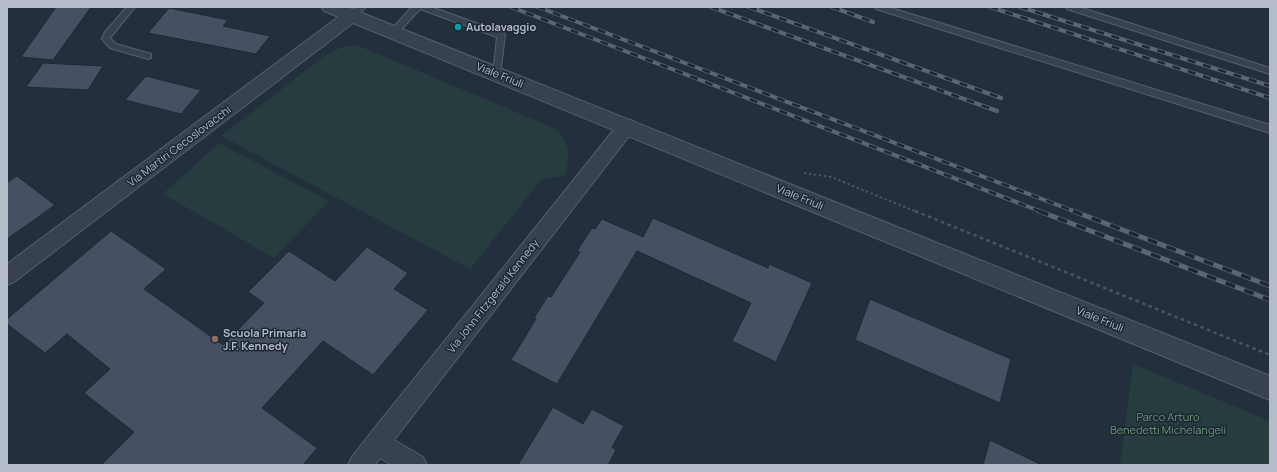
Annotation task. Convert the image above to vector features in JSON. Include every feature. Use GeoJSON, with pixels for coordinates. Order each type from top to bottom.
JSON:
{"type":"FeatureCollection","features":[{"type":"Feature","properties":{"kind":"street","name":"Viale Friuli"},"geometry":{"type":"LineString","coordinates":[[330,7],[357,12],[393,33],[627,126],[1270,388]]}},
{"type":"Feature","properties":{"kind":"street","name":"Via Martiri Cecoslovacchi"},"geometry":{"type":"LineString","coordinates":[[7,276],[357,12]]}},
{"type":"Feature","properties":{"kind":"street","name":"Via John Fitzgerald Kennedy"},"geometry":{"type":"LineString","coordinates":[[360,465],[627,126]]}},
{"type":"Feature","properties":{"kind":"street"},"geometry":{"type":"LineString","coordinates":[[377,443],[415,465]]}},
{"type":"Feature","properties":{"kind":"lane"},"geometry":{"type":"LineString","coordinates":[[131,7],[108,34],[106,39],[113,46],[148,56]]}},
{"type":"Feature","properties":{"kind":"lane"},"geometry":{"type":"LineString","coordinates":[[393,33],[418,7]]}},
{"type":"Feature","properties":{"kind":"lane"},"geometry":{"type":"LineString","coordinates":[[423,7],[501,35],[497,74]]}},
{"type":"Feature","properties":{"kind":"lane"},"geometry":{"type":"LineString","coordinates":[[879,7],[1270,129]]}},
{"type":"Feature","properties":{"kind":"lane"},"geometry":{"type":"LineString","coordinates":[[1070,7],[1270,71]]}},
{"type":"Feature","properties":{"kind":"path"},"geometry":{"type":"LineString","coordinates":[[800,173],[831,177],[1270,355]]}},
{"type":"Feature","properties":{"kind":"green space"},"geometry":{"type":"Polygon","coordinates":[[[357,45],[556,129],[561,134],[567,145],[568,163],[564,176],[542,179],[470,269],[221,136],[327,54],[342,47],[357,45]]]}},
{"type":"Feature","properties":{"kind":"green space"},"geometry":{"type":"Polygon","coordinates":[[[219,143],[329,201],[274,258],[163,194],[219,143]]]}},
{"type":"Feature","properties":{"kind":"green space","name":"Parco Arturo Benedetti Michelangeli"},"geometry":{"type":"Polygon","coordinates":[[[1133,364],[1270,421],[1270,465],[1120,465],[1133,364]]]}},
{"type":"Feature","properties":{"kind":"building"},"geometry":{"type":"Polygon","coordinates":[[[56,7],[91,7],[53,60],[21,57],[56,7]]]}},
{"type":"Feature","properties":{"kind":"building"},"geometry":{"type":"Polygon","coordinates":[[[169,8],[228,20],[223,26],[270,36],[256,54],[148,33],[169,8]]]}},
{"type":"Feature","properties":{"kind":"building"},"geometry":{"type":"Polygon","coordinates":[[[43,63],[103,66],[88,90],[26,87],[43,63]]]}},
{"type":"Feature","properties":{"kind":"building"},"geometry":{"type":"Polygon","coordinates":[[[146,76],[201,90],[181,114],[125,100],[146,76]]]}},
{"type":"Feature","properties":{"kind":"building"},"geometry":{"type":"Polygon","coordinates":[[[17,176],[55,205],[7,239],[7,183],[17,176]]]}},
{"type":"Feature","properties":{"kind":"building"},"geometry":{"type":"Polygon","coordinates":[[[653,218],[768,268],[769,264],[812,283],[776,362],[732,341],[751,303],[637,251],[557,384],[511,360],[536,319],[534,318],[548,296],[551,297],[580,252],[577,251],[592,228],[595,229],[602,219],[643,237],[653,218]]]}},
{"type":"Feature","properties":{"kind":"building","name":"Scuola Primaria J.F. Kennedy"},"geometry":{"type":"Polygon","coordinates":[[[111,231],[166,269],[144,289],[223,345],[264,303],[248,292],[289,251],[335,281],[367,247],[408,273],[394,289],[428,310],[373,375],[323,341],[262,408],[317,448],[303,465],[101,465],[134,432],[84,393],[110,369],[67,334],[45,353],[7,324],[7,319],[111,231]]]}},
{"type":"Feature","properties":{"kind":"building"},"geometry":{"type":"Polygon","coordinates":[[[870,299],[1011,359],[1000,403],[855,340],[870,299]]]}},
{"type":"Feature","properties":{"kind":"building"},"geometry":{"type":"Polygon","coordinates":[[[553,407],[583,424],[592,409],[624,426],[612,447],[616,450],[608,465],[518,465],[553,407]]]}},
{"type":"Feature","properties":{"kind":"building"},"geometry":{"type":"Polygon","coordinates":[[[990,440],[1042,465],[983,465],[990,440]]]}},
{"type":"Feature","properties":{"kind":"railway"},"geometry":{"type":"LineString","coordinates":[[511,7],[1042,212]]}},
{"type":"Feature","properties":{"kind":"railway"},"geometry":{"type":"LineString","coordinates":[[538,7],[1076,212]]}},
{"type":"Feature","properties":{"kind":"railway"},"geometry":{"type":"LineString","coordinates":[[711,7],[997,111]]}},
{"type":"Feature","properties":{"kind":"railway"},"geometry":{"type":"LineString","coordinates":[[749,7],[1001,98]]}},
{"type":"Feature","properties":{"kind":"railway"},"geometry":{"type":"LineString","coordinates":[[832,7],[873,22]]}},
{"type":"Feature","properties":{"kind":"railway"},"geometry":{"type":"LineString","coordinates":[[990,7],[1270,98]]}},
{"type":"Feature","properties":{"kind":"railway"},"geometry":{"type":"LineString","coordinates":[[1020,7],[1270,86]]}},
{"type":"Feature","properties":{"kind":"railway"},"geometry":{"type":"LineString","coordinates":[[1039,211],[1270,300]]}},
{"type":"Feature","properties":{"kind":"railway"},"geometry":{"type":"LineString","coordinates":[[1073,211],[1270,286]]}},
{"type":"Feature","properties":{"kind":"place","name":"Autolavaggio"},"geometry":{"type":"Point","coordinates":[458,27]}},
{"type":"Feature","properties":{"kind":"place","name":"Scuola Primaria J.F. Kennedy"},"geometry":{"type":"Point","coordinates":[215,339]}}]}
